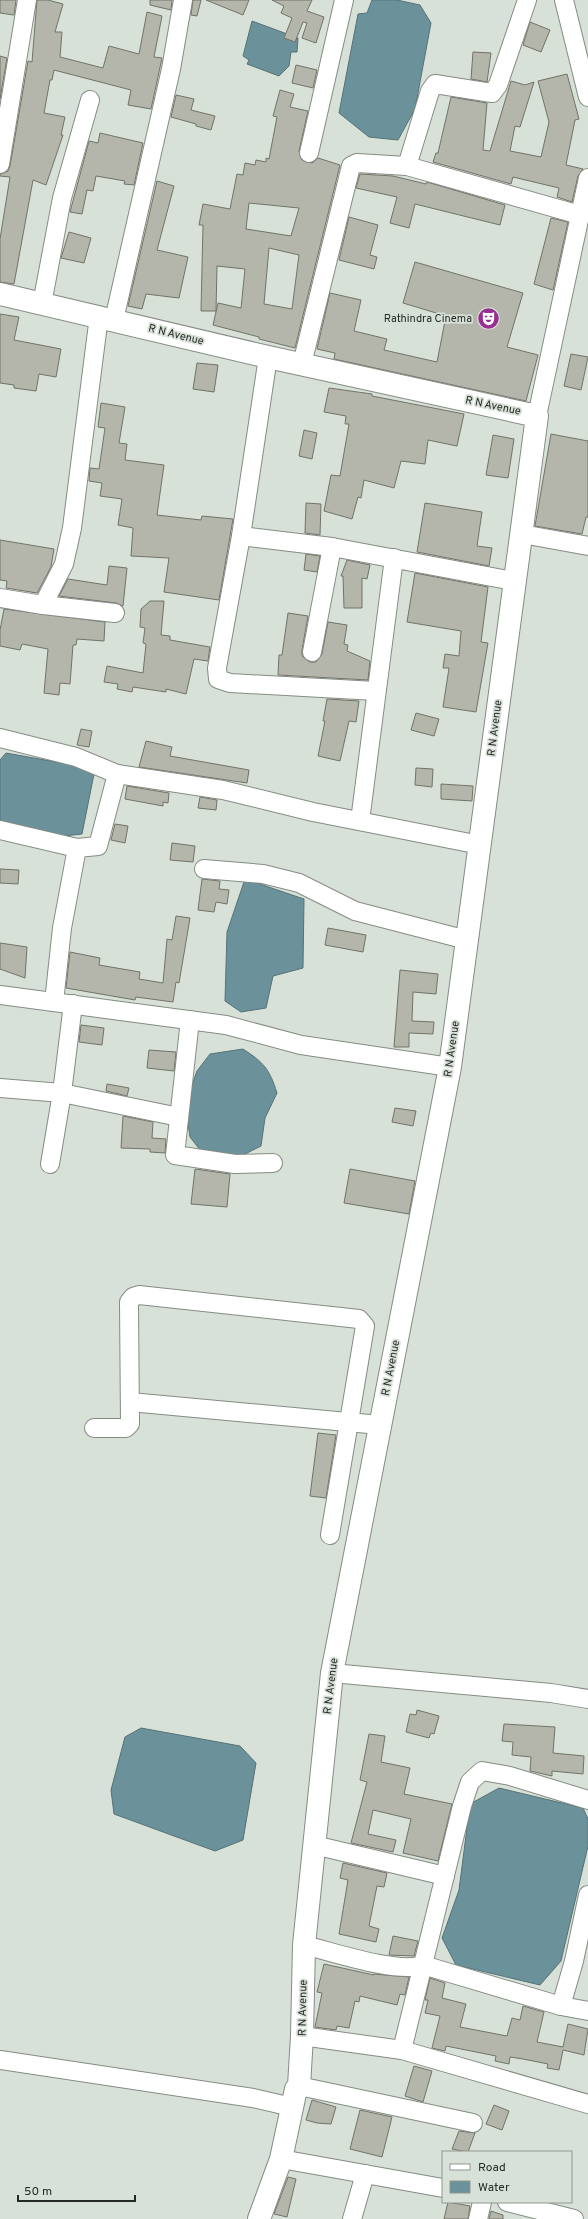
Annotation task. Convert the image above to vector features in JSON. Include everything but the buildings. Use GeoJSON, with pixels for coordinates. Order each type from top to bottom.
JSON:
{"type":"FeatureCollection","features":[{"type":"Feature","properties":{"kind":"main road","name":"R N Avenue"},"geometry":{"type":"LineString","coordinates":[[0,294],[268,357],[537,416],[522,534],[513,581],[480,845],[450,1066],[332,1673],[304,1945],[302,2036],[299,2086],[296,2089],[281,2159],[259,2219]]}},
{"type":"Feature","properties":{"kind":"street"},"geometry":{"type":"LineString","coordinates":[[0,164],[27,0]]}},
{"type":"Feature","properties":{"kind":"street"},"geometry":{"type":"LineString","coordinates":[[43,605],[64,564],[72,528],[106,318],[171,69],[183,0]]}},
{"type":"Feature","properties":{"kind":"street"},"geometry":{"type":"LineString","coordinates":[[309,153],[344,0]]}},
{"type":"Feature","properties":{"kind":"street"},"geometry":{"type":"LineString","coordinates":[[407,166],[430,91],[435,84],[492,93],[498,85],[527,0]]}},
{"type":"Feature","properties":{"kind":"street"},"geometry":{"type":"LineString","coordinates":[[564,0],[588,97]]}},
{"type":"Feature","properties":{"kind":"street"},"geometry":{"type":"LineString","coordinates":[[42,304],[62,198],[90,100]]}},
{"type":"Feature","properties":{"kind":"street"},"geometry":{"type":"LineString","coordinates":[[302,364],[351,166],[357,163],[407,166],[580,215]]}},
{"type":"Feature","properties":{"kind":"street"},"geometry":{"type":"LineString","coordinates":[[537,416],[588,178]]}},
{"type":"Feature","properties":{"kind":"street"},"geometry":{"type":"LineString","coordinates":[[268,357],[241,536],[217,668],[218,679],[230,684],[376,691]]}},
{"type":"Feature","properties":{"kind":"street"},"geometry":{"type":"LineString","coordinates":[[522,534],[588,546]]}},
{"type":"Feature","properties":{"kind":"street"},"geometry":{"type":"LineString","coordinates":[[241,536],[332,547],[513,581]]}},
{"type":"Feature","properties":{"kind":"street"},"geometry":{"type":"LineString","coordinates":[[312,652],[332,547]]}},
{"type":"Feature","properties":{"kind":"street"},"geometry":{"type":"LineString","coordinates":[[360,821],[394,558]]}},
{"type":"Feature","properties":{"kind":"street"},"geometry":{"type":"LineString","coordinates":[[0,598],[43,605],[115,613]]}},
{"type":"Feature","properties":{"kind":"street"},"geometry":{"type":"LineString","coordinates":[[0,738],[76,757],[117,774],[223,790],[360,821],[480,845]]}},
{"type":"Feature","properties":{"kind":"street"},"geometry":{"type":"LineString","coordinates":[[0,830],[77,848],[98,846],[117,774]]}},
{"type":"Feature","properties":{"kind":"street"},"geometry":{"type":"LineString","coordinates":[[54,1002],[62,928],[77,848]]}},
{"type":"Feature","properties":{"kind":"street"},"geometry":{"type":"LineString","coordinates":[[204,868],[262,874],[299,883],[355,911],[467,940]]}},
{"type":"Feature","properties":{"kind":"street"},"geometry":{"type":"LineString","coordinates":[[0,995],[226,1025],[301,1046],[450,1066]]}},
{"type":"Feature","properties":{"kind":"street"},"geometry":{"type":"LineString","coordinates":[[50,1164],[62,1093],[73,1004]]}},
{"type":"Feature","properties":{"kind":"street"},"geometry":{"type":"LineString","coordinates":[[190,1020],[175,1155],[235,1164],[273,1163]]}},
{"type":"Feature","properties":{"kind":"street"},"geometry":{"type":"LineString","coordinates":[[0,1088],[62,1093],[179,1117]]}},
{"type":"Feature","properties":{"kind":"street"},"geometry":{"type":"LineString","coordinates":[[94,1428],[126,1428],[130,1424],[128,1302],[133,1297],[139,1295],[359,1319],[364,1326],[350,1422],[330,1535]]}},
{"type":"Feature","properties":{"kind":"street"},"geometry":{"type":"LineString","coordinates":[[130,1402],[380,1425]]}},
{"type":"Feature","properties":{"kind":"street"},"geometry":{"type":"LineString","coordinates":[[332,1673],[551,1693],[588,1699]]}},
{"type":"Feature","properties":{"kind":"street"},"geometry":{"type":"LineString","coordinates":[[402,2050],[462,1806],[470,1782],[482,1771],[510,1776],[588,1800]]}},
{"type":"Feature","properties":{"kind":"street"},"geometry":{"type":"LineString","coordinates":[[314,1845],[445,1876]]}},
{"type":"Feature","properties":{"kind":"street"},"geometry":{"type":"LineString","coordinates":[[561,2006],[574,1961],[588,1895]]}},
{"type":"Feature","properties":{"kind":"street"},"geometry":{"type":"LineString","coordinates":[[304,1945],[394,1967],[414,1968],[423,1965],[561,2006],[588,2011]]}},
{"type":"Feature","properties":{"kind":"street"},"geometry":{"type":"LineString","coordinates":[[302,2036],[402,2050],[588,2104]]}},
{"type":"Feature","properties":{"kind":"street"},"geometry":{"type":"LineString","coordinates":[[0,2060],[253,2098],[292,2107]]}},
{"type":"Feature","properties":{"kind":"street"},"geometry":{"type":"LineString","coordinates":[[299,2086],[473,2123]]}},
{"type":"Feature","properties":{"kind":"street"},"geometry":{"type":"LineString","coordinates":[[281,2159],[442,2188]]}},
{"type":"Feature","properties":{"kind":"street"},"geometry":{"type":"LineString","coordinates":[[352,2219],[365,2174]]}},
{"type":"Feature","properties":{"kind":"street"},"geometry":{"type":"LineString","coordinates":[[478,2219],[482,2203]]}},
{"type":"Feature","properties":{"kind":"street"},"geometry":{"type":"LineString","coordinates":[[511,2203],[567,2218]]}},
{"type":"Feature","properties":{"kind":"water"},"geometry":{"type":"Polygon","coordinates":[[[372,0],[397,0],[420,5],[431,23],[415,109],[398,140],[369,137],[339,113],[358,14],[367,13],[372,0]]]}},
{"type":"Feature","properties":{"kind":"water"},"geometry":{"type":"Polygon","coordinates":[[[252,21],[298,38],[297,52],[291,52],[289,66],[279,76],[247,64],[249,60],[243,56],[252,21]]]}},
{"type":"Feature","properties":{"kind":"water"},"geometry":{"type":"Polygon","coordinates":[[[6,753],[95,769],[82,834],[28,840],[0,827],[0,760],[6,753]]]}},
{"type":"Feature","properties":{"kind":"water"},"geometry":{"type":"Polygon","coordinates":[[[245,879],[304,899],[303,968],[273,976],[266,1008],[241,1012],[225,1001],[227,932],[245,879]]]}},
{"type":"Feature","properties":{"kind":"water"},"geometry":{"type":"Polygon","coordinates":[[[243,1049],[261,1062],[265,1067],[277,1093],[265,1118],[261,1146],[237,1158],[204,1155],[190,1137],[185,1104],[197,1071],[210,1054],[243,1049]]]}},
{"type":"Feature","properties":{"kind":"water"},"geometry":{"type":"Polygon","coordinates":[[[141,1728],[240,1746],[256,1763],[243,1840],[215,1851],[114,1814],[111,1790],[125,1737],[141,1728]]]}},
{"type":"Feature","properties":{"kind":"water"},"geometry":{"type":"Polygon","coordinates":[[[499,1788],[583,1808],[588,1819],[588,1846],[561,1961],[540,1985],[456,1965],[442,1938],[459,1890],[470,1804],[499,1788]]]}},
{"type":"Feature","properties":{"kind":"place","name":"Rathindra Cinema"},"geometry":{"type":"Point","coordinates":[488,319]}}]}
